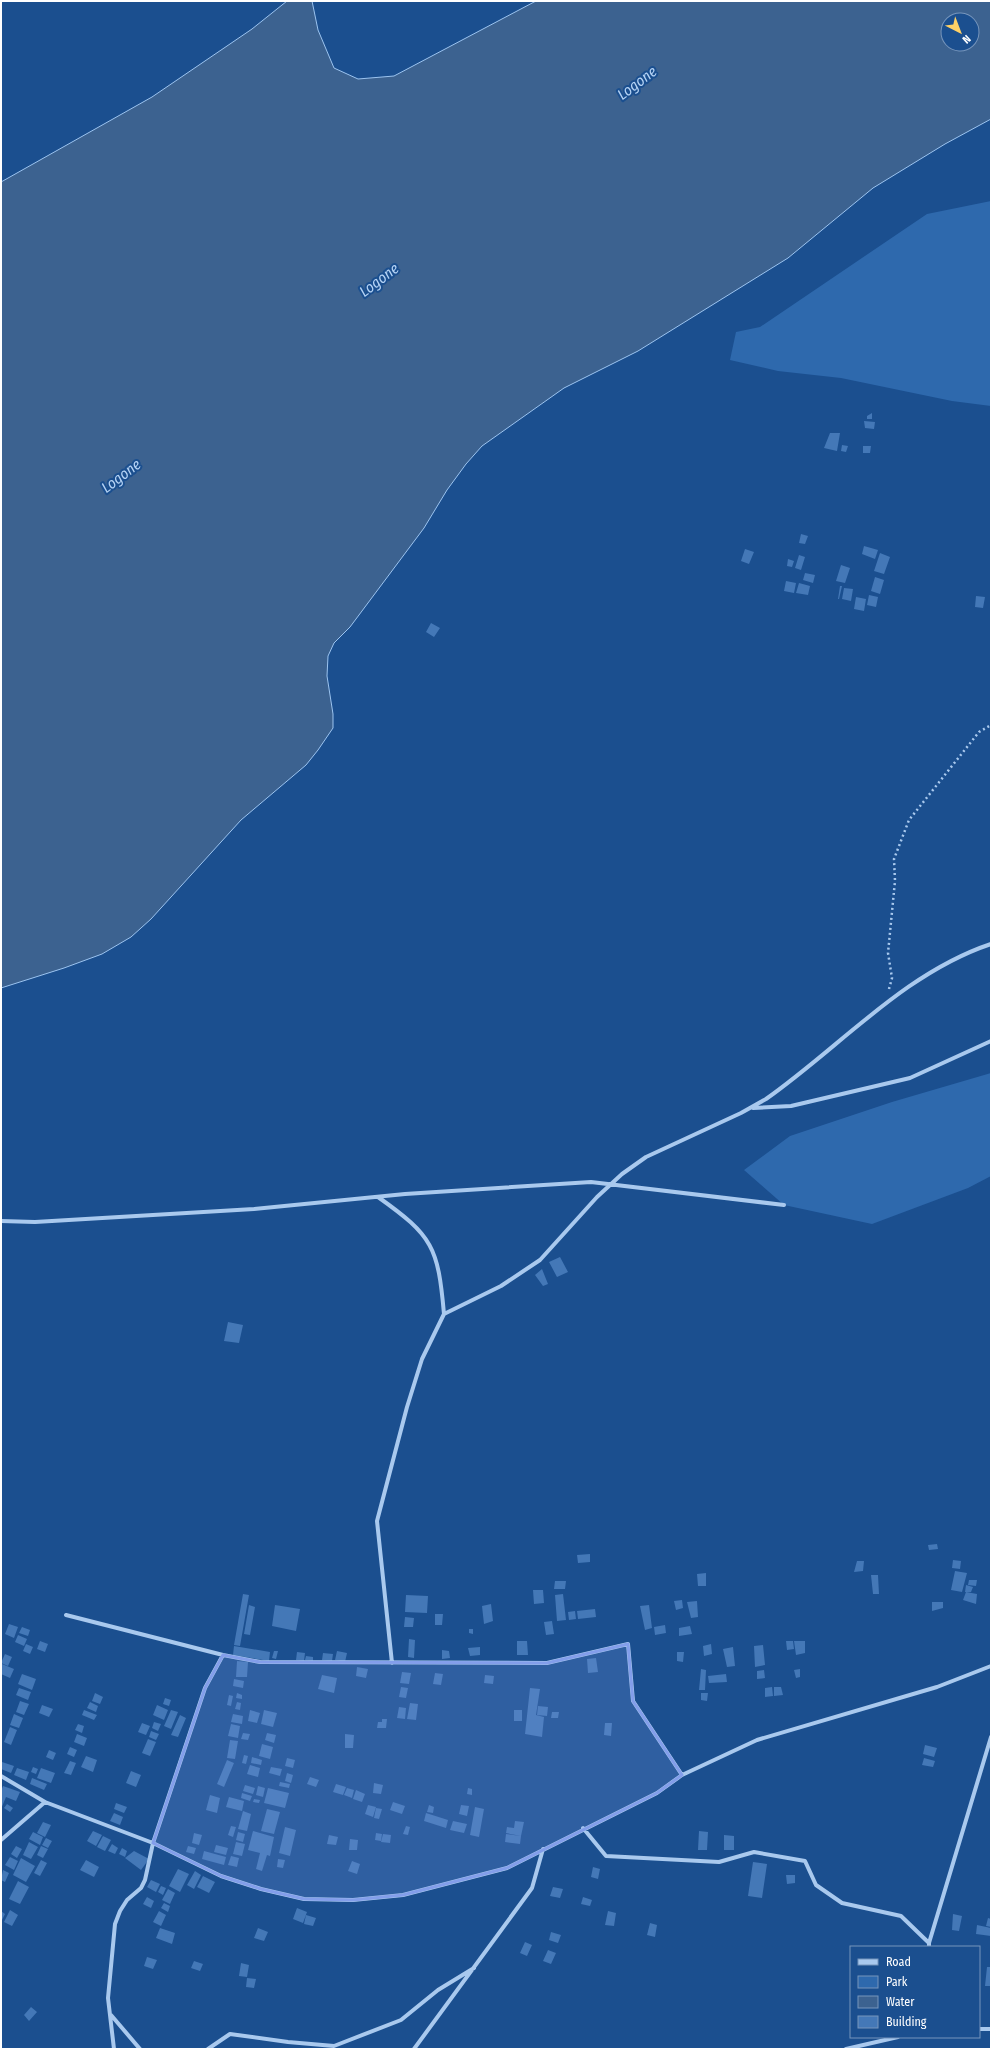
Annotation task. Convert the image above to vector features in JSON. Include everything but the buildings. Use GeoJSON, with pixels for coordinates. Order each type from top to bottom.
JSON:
{"type":"FeatureCollection","features":[{"type":"Feature","properties":{"kind":"street"},"geometry":{"type":"LineString","coordinates":[[444,1314],[502,1286],[540,1260],[611,1184],[646,1157],[752,1108],[781,1089],[914,983],[948,963],[991,944]]}},
{"type":"Feature","properties":{"kind":"street"},"geometry":{"type":"LineString","coordinates":[[752,1108],[791,1106],[910,1078],[991,1041]]}},
{"type":"Feature","properties":{"kind":"street"},"geometry":{"type":"LineString","coordinates":[[1,1221],[35,1222],[254,1209],[378,1197],[583,1182],[784,1205]]}},
{"type":"Feature","properties":{"kind":"street"},"geometry":{"type":"LineString","coordinates":[[378,1197],[411,1221],[422,1232],[431,1245],[441,1275],[444,1314],[422,1359],[406,1407],[377,1521],[392,1663]]}},
{"type":"Feature","properties":{"kind":"street"},"geometry":{"type":"LineString","coordinates":[[66,1615],[223,1655],[260,1662],[547,1662],[628,1644],[632,1701],[682,1775]]}},
{"type":"Feature","properties":{"kind":"street"},"geometry":{"type":"LineString","coordinates":[[114,2049],[108,1998],[115,1924],[120,1911],[127,1900],[141,1888],[153,1843],[205,1688],[223,1655]]}},
{"type":"Feature","properties":{"kind":"street"},"geometry":{"type":"LineString","coordinates":[[1,1776],[45,1802],[153,1843],[221,1876],[261,1889],[304,1899],[346,1900],[403,1895],[507,1868],[583,1828],[658,1793],[682,1775],[757,1740],[929,1689],[991,1666]]}},
{"type":"Feature","properties":{"kind":"street"},"geometry":{"type":"LineString","coordinates":[[583,1828],[606,1856],[719,1862],[754,1852],[805,1861],[816,1885],[842,1903],[901,1916],[929,1945],[991,1737]]}},
{"type":"Feature","properties":{"kind":"street"},"geometry":{"type":"LineString","coordinates":[[1,1840],[45,1802]]}},
{"type":"Feature","properties":{"kind":"street"},"geometry":{"type":"LineString","coordinates":[[414,2049],[532,1888],[543,1849]]}},
{"type":"Feature","properties":{"kind":"street"},"geometry":{"type":"LineString","coordinates":[[208,2049],[230,2034],[288,2042],[334,2046],[401,2020],[438,1990],[474,1968]]}},
{"type":"Feature","properties":{"kind":"street"},"geometry":{"type":"LineString","coordinates":[[111,2015],[140,2049]]}},
{"type":"Feature","properties":{"kind":"street"},"geometry":{"type":"LineString","coordinates":[[980,2030],[991,2029]]}},
{"type":"Feature","properties":{"kind":"street"},"geometry":{"type":"LineString","coordinates":[[846,2049],[894,2038]]}},
{"type":"Feature","properties":{"kind":"path"},"geometry":{"type":"LineString","coordinates":[[883,1007],[892,978],[888,954],[895,881],[894,859],[909,820],[979,732],[991,725]]}},
{"type":"Feature","properties":{"kind":"highlighted area"},"geometry":{"type":"Polygon","coordinates":[[[628,1644],[633,1701],[682,1775],[657,1793],[507,1868],[403,1895],[353,1900],[304,1899],[261,1889],[221,1876],[153,1843],[205,1688],[223,1655],[260,1662],[547,1663],[628,1644]]]}},
{"type":"Feature","properties":{"kind":"green space"},"geometry":{"type":"Polygon","coordinates":[[[991,201],[991,406],[952,401],[841,378],[778,371],[730,360],[736,332],[760,327],[927,214],[991,201]]]}},
{"type":"Feature","properties":{"kind":"green space"},"geometry":{"type":"Polygon","coordinates":[[[991,1073],[991,1176],[968,1188],[872,1224],[784,1205],[744,1170],[790,1136],[892,1102],[991,1073]]]}},
{"type":"Feature","properties":{"kind":"water","name":"Logone"},"geometry":{"type":"Polygon","coordinates":[[[287,1],[312,1],[318,30],[334,68],[358,79],[394,76],[536,1],[991,1],[991,119],[945,144],[873,188],[788,258],[638,351],[564,388],[482,446],[466,464],[447,490],[424,528],[350,627],[334,643],[328,656],[327,676],[333,714],[333,728],[306,765],[241,820],[151,919],[131,937],[102,954],[1,988],[1,182],[152,97],[252,29],[287,1]]]}}]}
